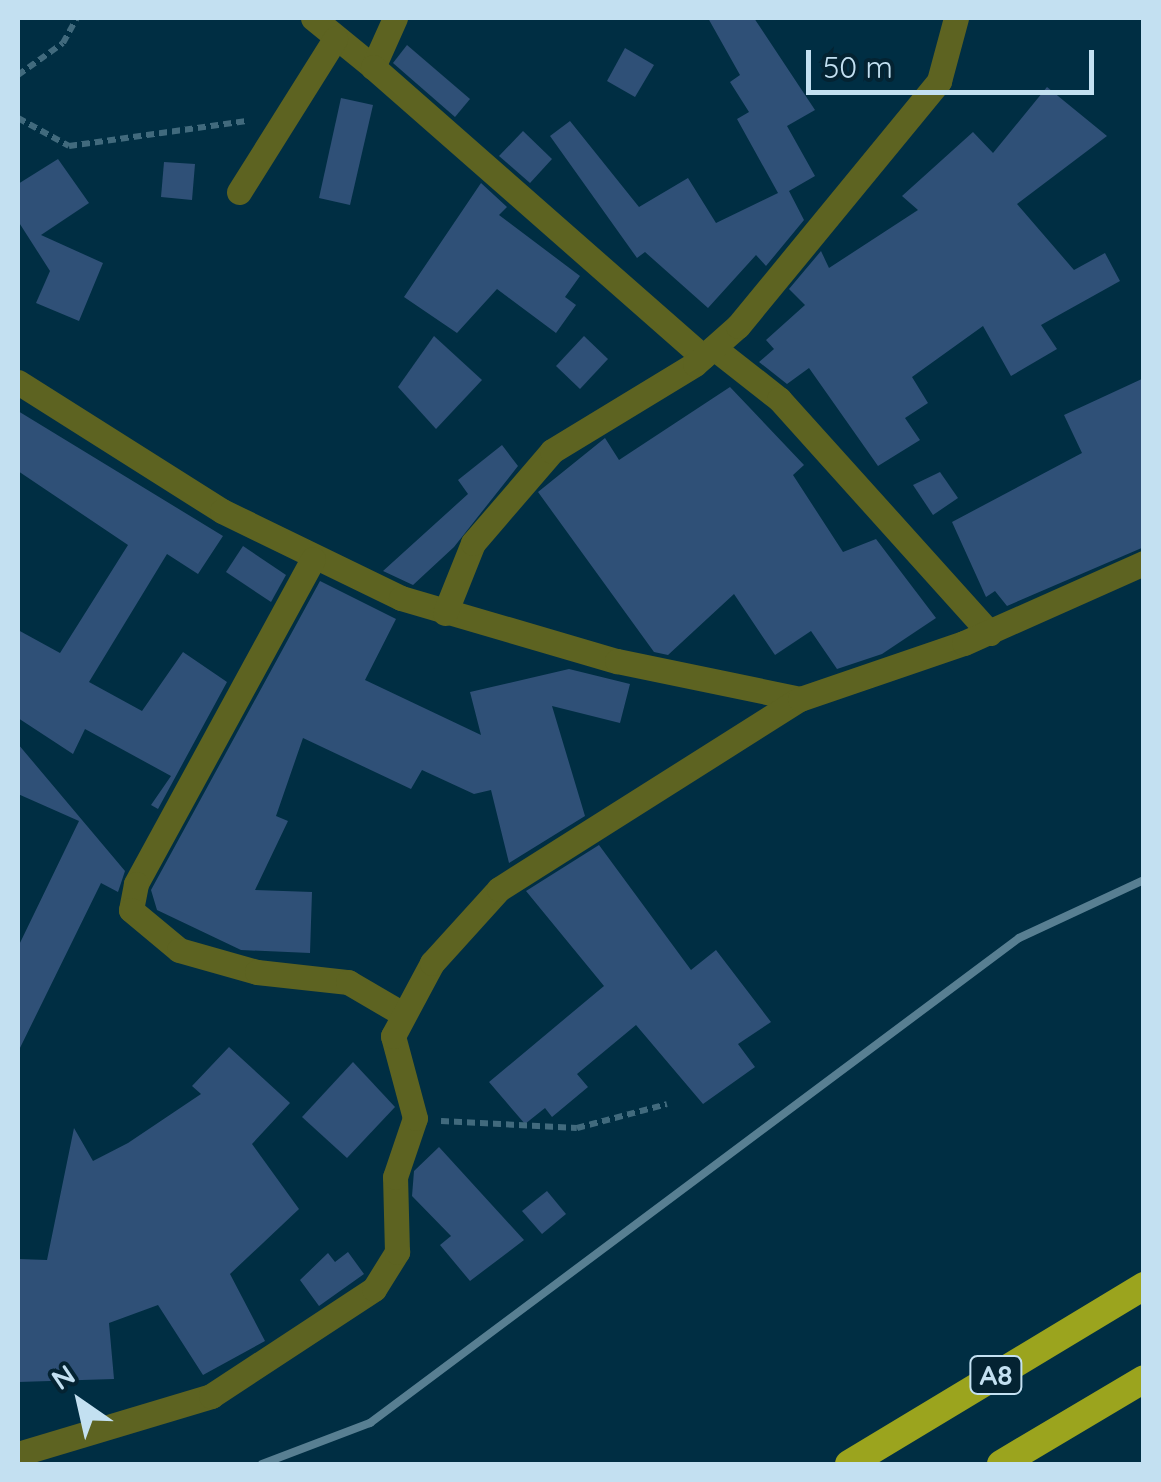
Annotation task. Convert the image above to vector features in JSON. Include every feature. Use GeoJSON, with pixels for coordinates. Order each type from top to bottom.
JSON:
{"type":"FeatureCollection","features":[{"type":"Feature","properties":{"kind":"highway","name":"A8"},"geometry":{"type":"LineString","coordinates":[[849,1464],[1144,1286]]}},
{"type":"Feature","properties":{"kind":"highway"},"geometry":{"type":"LineString","coordinates":[[1001,1464],[1144,1379]]}},
{"type":"Feature","properties":{"kind":"street"},"geometry":{"type":"LineString","coordinates":[[313,18],[334,40],[372,67],[709,353],[779,399],[990,633]]}},
{"type":"Feature","properties":{"kind":"street"},"geometry":{"type":"LineString","coordinates":[[372,67],[395,18]]}},
{"type":"Feature","properties":{"kind":"street"},"geometry":{"type":"LineString","coordinates":[[445,613],[473,543],[552,451],[709,353],[931,92],[956,18]]}},
{"type":"Feature","properties":{"kind":"street"},"geometry":{"type":"LineString","coordinates":[[239,192],[334,40]]}},
{"type":"Feature","properties":{"kind":"street"},"geometry":{"type":"LineString","coordinates":[[18,382],[314,559],[445,613],[800,699]]}},
{"type":"Feature","properties":{"kind":"street"},"geometry":{"type":"LineString","coordinates":[[314,559],[136,884],[132,910],[178,950],[258,972],[348,982],[401,1013]]}},
{"type":"Feature","properties":{"kind":"street"},"geometry":{"type":"LineString","coordinates":[[18,1454],[211,1396],[357,1307],[397,1252],[395,1177],[415,1118],[391,1052],[401,1013],[462,924],[500,890],[800,699],[990,633],[1144,563]]}},
{"type":"Feature","properties":{"kind":"path"},"geometry":{"type":"LineString","coordinates":[[18,76],[64,43],[77,18]]}},
{"type":"Feature","properties":{"kind":"path"},"geometry":{"type":"LineString","coordinates":[[18,118],[69,146],[284,116]]}},
{"type":"Feature","properties":{"kind":"path"},"geometry":{"type":"LineString","coordinates":[[415,1118],[577,1128],[667,1104]]}},
{"type":"Feature","properties":{"kind":"building"},"geometry":{"type":"Polygon","coordinates":[[[708,18],[754,18],[815,110],[787,126],[815,176],[789,191],[804,220],[766,266],[756,255],[708,308],[645,252],[637,258],[550,136],[570,121],[639,207],[688,178],[716,223],[778,193],[737,119],[749,112],[730,82],[740,75],[708,18]]]}},
{"type":"Feature","properties":{"kind":"building"},"geometry":{"type":"Polygon","coordinates":[[[407,45],[470,99],[455,117],[393,63],[407,45]]]}},
{"type":"Feature","properties":{"kind":"building"},"geometry":{"type":"Polygon","coordinates":[[[625,48],[654,65],[635,97],[607,81],[625,48]]]}},
{"type":"Feature","properties":{"kind":"building"},"geometry":{"type":"Polygon","coordinates":[[[1047,87],[1107,136],[1017,204],[1074,270],[1105,253],[1120,281],[1041,325],[1057,349],[1011,376],[983,326],[912,377],[928,403],[905,418],[920,440],[878,466],[809,368],[787,384],[759,362],[774,349],[766,340],[805,305],[789,289],[821,251],[829,268],[918,210],[902,196],[973,132],[993,153],[1047,87]]]}},
{"type":"Feature","properties":{"kind":"building"},"geometry":{"type":"Polygon","coordinates":[[[341,98],[373,105],[350,205],[319,198],[341,98]]]}},
{"type":"Feature","properties":{"kind":"building"},"geometry":{"type":"Polygon","coordinates":[[[523,131],[552,159],[530,183],[499,156],[523,131]]]}},
{"type":"Feature","properties":{"kind":"building"},"geometry":{"type":"Polygon","coordinates":[[[58,159],[89,203],[41,235],[103,263],[79,321],[36,303],[50,271],[18,221],[18,184],[58,159]]]}},
{"type":"Feature","properties":{"kind":"building"},"geometry":{"type":"Polygon","coordinates":[[[164,162],[195,164],[192,200],[161,197],[164,162]]]}},
{"type":"Feature","properties":{"kind":"building"},"geometry":{"type":"Polygon","coordinates":[[[481,183],[507,207],[499,215],[580,276],[565,297],[576,305],[556,333],[497,289],[457,333],[404,297],[481,183]]]}},
{"type":"Feature","properties":{"kind":"building"},"geometry":{"type":"Polygon","coordinates":[[[434,336],[482,380],[436,429],[398,387],[434,336]]]}},
{"type":"Feature","properties":{"kind":"building"},"geometry":{"type":"Polygon","coordinates":[[[584,336],[608,359],[580,389],[556,366],[584,336]]]}},
{"type":"Feature","properties":{"kind":"building"},"geometry":{"type":"Polygon","coordinates":[[[1144,378],[1144,547],[1007,606],[995,591],[986,597],[952,522],[1082,453],[1064,415],[1144,378]]]}},
{"type":"Feature","properties":{"kind":"building"},"geometry":{"type":"Polygon","coordinates":[[[730,387],[804,465],[793,475],[843,552],[876,539],[936,618],[882,654],[837,669],[811,631],[775,655],[734,594],[668,655],[654,652],[538,492],[605,438],[619,460],[730,387]]]}},
{"type":"Feature","properties":{"kind":"building"},"geometry":{"type":"Polygon","coordinates":[[[18,411],[223,536],[198,574],[167,554],[89,682],[142,711],[183,652],[227,682],[158,809],[151,805],[171,776],[85,729],[73,754],[18,718],[18,630],[60,653],[128,545],[18,471],[18,411]]]}},
{"type":"Feature","properties":{"kind":"building"},"geometry":{"type":"Polygon","coordinates":[[[502,445],[518,466],[454,547],[413,585],[383,571],[468,494],[458,480],[502,445]]]}},
{"type":"Feature","properties":{"kind":"building"},"geometry":{"type":"Polygon","coordinates":[[[940,472],[958,498],[933,515],[913,485],[940,472]]]}},
{"type":"Feature","properties":{"kind":"building"},"geometry":{"type":"Polygon","coordinates":[[[243,546],[286,575],[271,602],[226,572],[243,546]]]}},
{"type":"Feature","properties":{"kind":"building"},"geometry":{"type":"Polygon","coordinates":[[[320,581],[396,619],[365,680],[481,735],[470,692],[569,669],[630,684],[620,723],[552,706],[585,816],[509,863],[491,790],[474,794],[422,770],[411,789],[303,738],[276,816],[288,821],[255,890],[312,892],[310,953],[241,950],[157,910],[151,890],[320,581]]]}},
{"type":"Feature","properties":{"kind":"building"},"geometry":{"type":"Polygon","coordinates":[[[18,744],[125,871],[118,892],[101,883],[18,1052],[18,947],[79,821],[18,794],[18,744]]]}},
{"type":"Feature","properties":{"kind":"building"},"geometry":{"type":"Polygon","coordinates":[[[599,845],[691,970],[716,950],[771,1022],[738,1044],[755,1067],[703,1104],[636,1025],[577,1074],[588,1087],[552,1117],[545,1108],[525,1124],[489,1082],[604,986],[526,891],[599,845]]]}},
{"type":"Feature","properties":{"kind":"building"},"geometry":{"type":"Polygon","coordinates":[[[229,1047],[290,1103],[252,1144],[299,1209],[230,1274],[265,1341],[203,1375],[158,1305],[109,1323],[114,1379],[18,1382],[18,1259],[47,1260],[74,1128],[93,1161],[128,1143],[201,1094],[192,1086],[229,1047]]]}},
{"type":"Feature","properties":{"kind":"building"},"geometry":{"type":"Polygon","coordinates":[[[353,1062],[395,1107],[347,1158],[302,1117],[353,1062]]]}},
{"type":"Feature","properties":{"kind":"building"},"geometry":{"type":"Polygon","coordinates":[[[439,1147],[524,1240],[470,1281],[440,1245],[451,1236],[412,1196],[414,1171],[439,1147]]]}},
{"type":"Feature","properties":{"kind":"building"},"geometry":{"type":"Polygon","coordinates":[[[547,1191],[566,1214],[542,1234],[522,1211],[547,1191]]]}},
{"type":"Feature","properties":{"kind":"building"},"geometry":{"type":"Polygon","coordinates":[[[348,1252],[364,1274],[319,1306],[300,1280],[328,1253],[335,1262],[348,1252]]]}},
{"type":"Feature","properties":{"kind":"railway"},"geometry":{"type":"LineString","coordinates":[[262,1464],[370,1423],[1019,938],[1144,880]]}}]}
